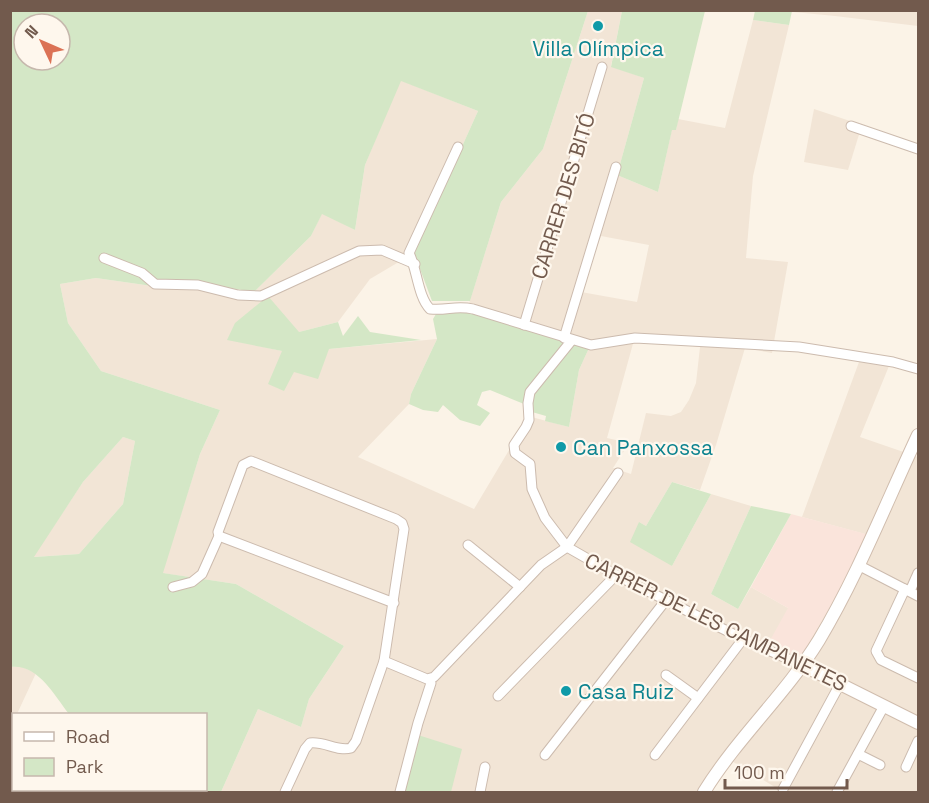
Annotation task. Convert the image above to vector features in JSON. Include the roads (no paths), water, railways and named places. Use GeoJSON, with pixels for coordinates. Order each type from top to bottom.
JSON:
{"type":"FeatureCollection","features":[{"type":"Feature","properties":{"kind":"street","name":"CARRER DES BITÓ"},"geometry":{"type":"LineString","coordinates":[[524,325],[602,67]]}},
{"type":"Feature","properties":{"kind":"street"},"geometry":{"type":"LineString","coordinates":[[851,126],[918,149]]}},
{"type":"Feature","properties":{"kind":"street"},"geometry":{"type":"LineString","coordinates":[[458,147],[409,253],[415,264],[423,300],[430,309],[439,310],[459,306],[591,345],[635,338],[799,348],[893,362],[918,369]]}},
{"type":"Feature","properties":{"kind":"street"},"geometry":{"type":"LineString","coordinates":[[616,167],[568,339],[530,392],[529,420],[514,445],[514,450],[530,464],[532,489],[545,518],[567,547],[618,473]]}},
{"type":"Feature","properties":{"kind":"street"},"geometry":{"type":"LineString","coordinates":[[104,258],[142,273],[155,284],[198,285],[238,295],[261,296],[359,251],[382,250],[415,264]]}},
{"type":"Feature","properties":{"kind":"street"},"geometry":{"type":"LineString","coordinates":[[704,792],[722,764],[802,665],[845,593],[918,435]]}},
{"type":"Feature","properties":{"kind":"street"},"geometry":{"type":"LineString","coordinates":[[173,587],[192,582],[202,574],[219,536],[218,532],[243,465],[251,461],[402,523],[404,529],[384,661],[356,741],[351,748],[346,750],[315,742],[310,743],[285,792]]}},
{"type":"Feature","properties":{"kind":"street"},"geometry":{"type":"LineString","coordinates":[[219,536],[394,603]]}},
{"type":"Feature","properties":{"kind":"street"},"geometry":{"type":"LineString","coordinates":[[468,545],[520,587]]}},
{"type":"Feature","properties":{"kind":"street","name":"CARRER DE LES CAMPANETES"},"geometry":{"type":"LineString","coordinates":[[430,679],[540,565],[567,547],[616,575],[743,639],[802,665],[918,723]]}},
{"type":"Feature","properties":{"kind":"street"},"geometry":{"type":"LineString","coordinates":[[858,565],[911,592]]}},
{"type":"Feature","properties":{"kind":"street"},"geometry":{"type":"LineString","coordinates":[[918,573],[911,592],[877,647],[877,655],[882,660],[918,678]]}},
{"type":"Feature","properties":{"kind":"street"},"geometry":{"type":"LineString","coordinates":[[498,696],[616,575]]}},
{"type":"Feature","properties":{"kind":"street"},"geometry":{"type":"LineString","coordinates":[[545,755],[666,600]]}},
{"type":"Feature","properties":{"kind":"street"},"geometry":{"type":"LineString","coordinates":[[655,755],[743,639]]}},
{"type":"Feature","properties":{"kind":"street"},"geometry":{"type":"LineString","coordinates":[[384,661],[430,679],[431,683],[400,792]]}},
{"type":"Feature","properties":{"kind":"street"},"geometry":{"type":"LineString","coordinates":[[666,675],[698,698]]}},
{"type":"Feature","properties":{"kind":"street"},"geometry":{"type":"LineString","coordinates":[[783,789],[840,684]]}},
{"type":"Feature","properties":{"kind":"street"},"geometry":{"type":"LineString","coordinates":[[837,792],[884,706]]}},
{"type":"Feature","properties":{"kind":"street"},"geometry":{"type":"LineString","coordinates":[[906,767],[918,741]]}},
{"type":"Feature","properties":{"kind":"street"},"geometry":{"type":"LineString","coordinates":[[858,754],[880,765]]}},
{"type":"Feature","properties":{"kind":"street"},"geometry":{"type":"LineString","coordinates":[[480,792],[484,767]]}},
{"type":"Feature","properties":{"kind":"place","name":"Villa Olímpica"},"geometry":{"type":"Point","coordinates":[598,26]}},
{"type":"Feature","properties":{"kind":"place","name":"Can Panxossa"},"geometry":{"type":"Point","coordinates":[561,447]}},
{"type":"Feature","properties":{"kind":"place","name":"Casa Ruiz"},"geometry":{"type":"Point","coordinates":[566,691]}}]}
